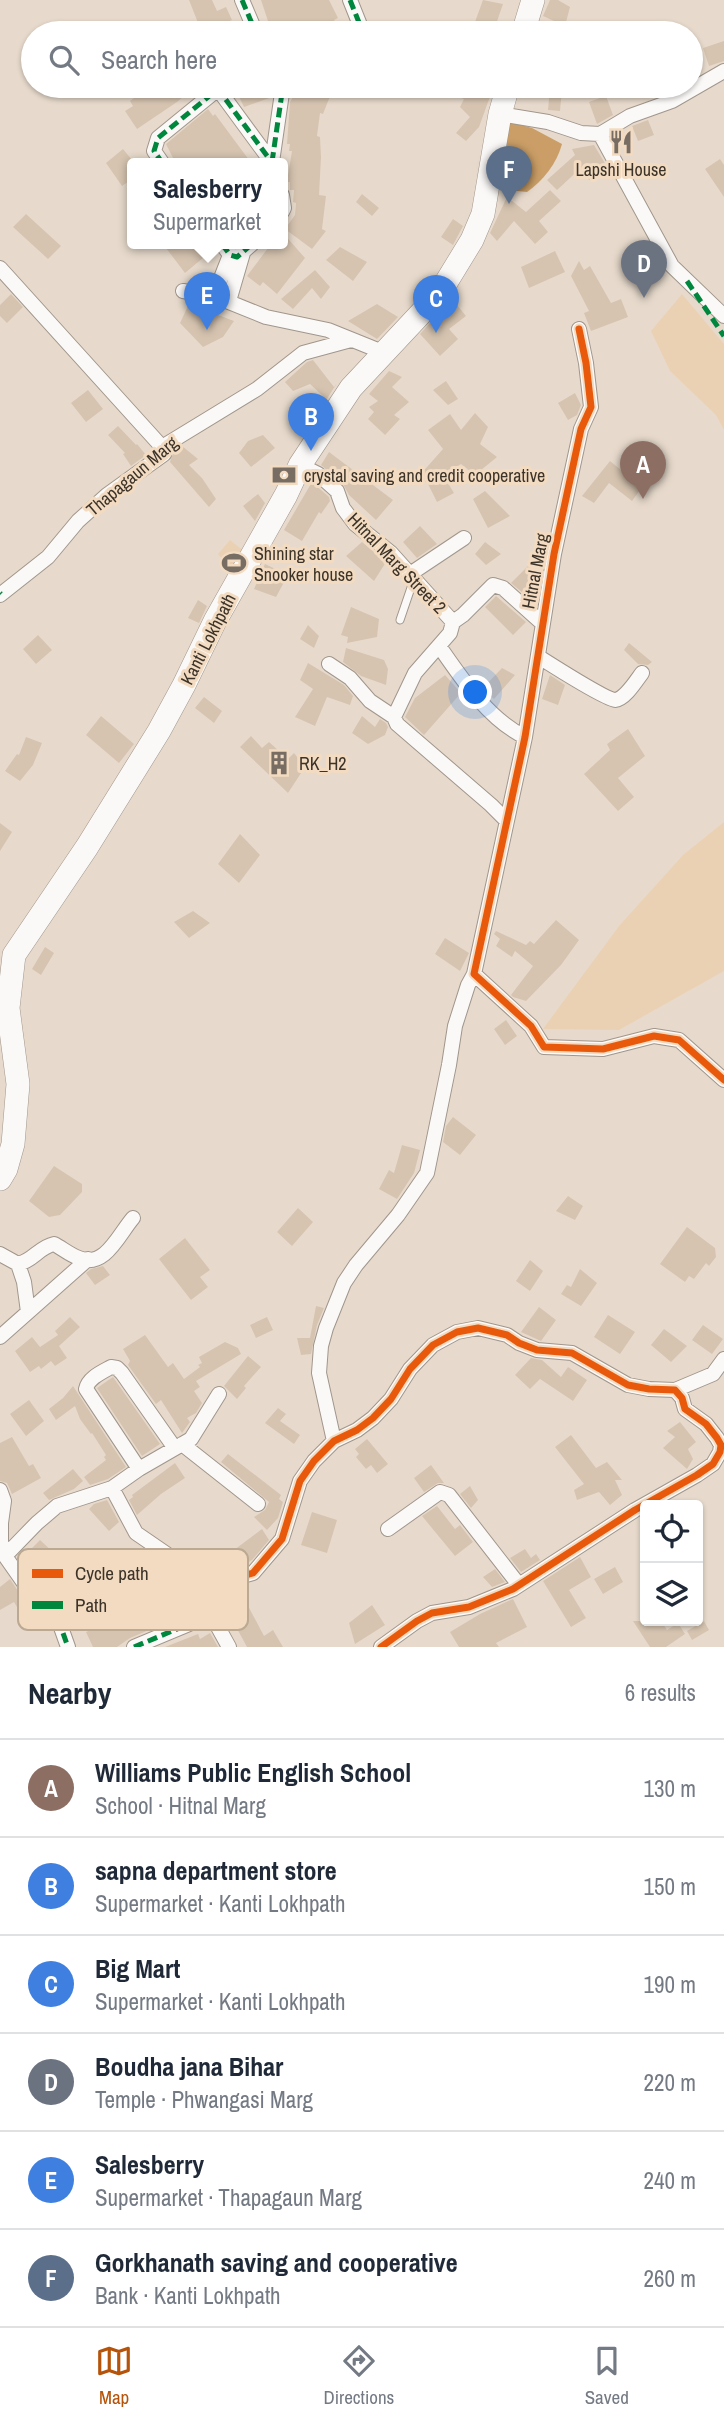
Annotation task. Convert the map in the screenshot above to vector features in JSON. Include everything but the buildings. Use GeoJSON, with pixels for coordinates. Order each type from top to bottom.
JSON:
{"type":"FeatureCollection","features":[{"type":"Feature","properties":{"kind":"main road"},"geometry":{"type":"LineString","coordinates":[[527,21],[533,0]]}},
{"type":"Feature","properties":{"kind":"main road","name":"Kanti Lokhpath"},"geometry":{"type":"LineString","coordinates":[[0,1180],[13,1144],[18,1093],[16,1057],[8,1008],[15,955],[88,847],[159,731],[300,465],[351,388],[439,294],[472,240],[483,215],[505,98]]}},
{"type":"Feature","properties":{"kind":"street"},"geometry":{"type":"LineString","coordinates":[[242,0],[251,21]]}},
{"type":"Feature","properties":{"kind":"street"},"geometry":{"type":"LineString","coordinates":[[350,0],[358,21]]}},
{"type":"Feature","properties":{"kind":"street"},"geometry":{"type":"LineString","coordinates":[[703,83],[724,71]]}},
{"type":"Feature","properties":{"kind":"street"},"geometry":{"type":"LineString","coordinates":[[159,158],[154,151],[158,138],[207,98]]}},
{"type":"Feature","properties":{"kind":"street"},"geometry":{"type":"LineString","coordinates":[[225,98],[268,158]]}},
{"type":"Feature","properties":{"kind":"street"},"geometry":{"type":"LineString","coordinates":[[273,158],[281,98]]}},
{"type":"Feature","properties":{"kind":"street"},"geometry":{"type":"LineString","coordinates":[[500,114],[548,122],[581,134],[600,134],[630,116],[677,98]]}},
{"type":"Feature","properties":{"kind":"street"},"geometry":{"type":"LineString","coordinates":[[600,134],[672,266],[724,316]]}},
{"type":"Feature","properties":{"kind":"street"},"geometry":{"type":"LineString","coordinates":[[215,296],[237,249]]}},
{"type":"Feature","properties":{"kind":"street"},"geometry":{"type":"LineString","coordinates":[[229,301],[237,249]]}},
{"type":"Feature","properties":{"kind":"street"},"geometry":{"type":"LineString","coordinates":[[0,268],[162,446]]}},
{"type":"Feature","properties":{"kind":"street"},"geometry":{"type":"LineString","coordinates":[[183,291],[215,296],[245,310],[328,330],[385,353]]}},
{"type":"Feature","properties":{"kind":"street","name":"Hitnal Marg"},"geometry":{"type":"LineString","coordinates":[[334,1441],[318,1373],[326,1328],[344,1283],[407,1204],[427,1173],[455,1026],[467,985],[474,974],[525,737],[539,657],[541,622],[554,554],[581,429],[591,407],[579,329]]}},
{"type":"Feature","properties":{"kind":"street","name":"Thapagaun Marg"},"geometry":{"type":"LineString","coordinates":[[0,595],[48,557],[78,521],[107,495],[164,454],[162,446],[257,389],[303,353],[351,340]]}},
{"type":"Feature","properties":{"kind":"street","name":"Hitnal Marg Street 2"},"geometry":{"type":"LineString","coordinates":[[300,465],[318,474],[337,491],[355,524],[391,553],[453,622],[450,633],[415,673],[394,717]]}},
{"type":"Feature","properties":{"kind":"street"},"geometry":{"type":"LineString","coordinates":[[412,576],[464,538]]}},
{"type":"Feature","properties":{"kind":"street"},"geometry":{"type":"LineString","coordinates":[[453,622],[493,585],[503,588],[541,622]]}},
{"type":"Feature","properties":{"kind":"street"},"geometry":{"type":"LineString","coordinates":[[439,646],[482,704],[514,732],[525,737]]}},
{"type":"Feature","properties":{"kind":"street"},"geometry":{"type":"LineString","coordinates":[[539,657],[606,698],[614,700],[621,698],[642,673]]}},
{"type":"Feature","properties":{"kind":"street"},"geometry":{"type":"LineString","coordinates":[[329,664],[350,678],[370,701],[394,717],[397,724],[507,821]]}},
{"type":"Feature","properties":{"kind":"street"},"geometry":{"type":"LineString","coordinates":[[474,974],[531,1026],[544,1047],[603,1049],[654,1036],[679,1040],[724,1080]]}},
{"type":"Feature","properties":{"kind":"street"},"geometry":{"type":"LineString","coordinates":[[0,1254],[18,1264],[28,1262],[45,1246],[54,1244],[79,1258],[94,1260],[105,1255],[133,1218]]}},
{"type":"Feature","properties":{"kind":"street"},"geometry":{"type":"LineString","coordinates":[[0,1337],[88,1259]]}},
{"type":"Feature","properties":{"kind":"street"},"geometry":{"type":"LineString","coordinates":[[18,1264],[28,1312]]}},
{"type":"Feature","properties":{"kind":"street"},"geometry":{"type":"LineString","coordinates":[[248,1574],[253,1573],[282,1539],[300,1481],[314,1461],[334,1441],[358,1430],[373,1418],[391,1399],[410,1369],[433,1345],[457,1332],[478,1328],[507,1335],[537,1350],[572,1353],[628,1385],[649,1389],[675,1390],[713,1374],[724,1359]]}},
{"type":"Feature","properties":{"kind":"street"},"geometry":{"type":"LineString","coordinates":[[139,1469],[86,1389],[91,1379],[111,1367],[122,1373],[178,1446],[258,1504]]}},
{"type":"Feature","properties":{"kind":"street"},"geometry":{"type":"LineString","coordinates":[[381,1647],[432,1613],[469,1607],[519,1585],[635,1510],[713,1464],[721,1445],[706,1424],[685,1409],[682,1398],[675,1390]]}},
{"type":"Feature","properties":{"kind":"street"},"geometry":{"type":"LineString","coordinates":[[4,1560],[37,1523],[57,1506],[113,1488],[139,1469],[191,1439],[219,1394]]}},
{"type":"Feature","properties":{"kind":"street"},"geometry":{"type":"LineString","coordinates":[[113,1488],[136,1532],[160,1549]]}},
{"type":"Feature","properties":{"kind":"street"},"geometry":{"type":"LineString","coordinates":[[0,1490],[4,1501],[1,1523],[4,1560],[18,1578]]}},
{"type":"Feature","properties":{"kind":"street"},"geometry":{"type":"LineString","coordinates":[[387,1529],[440,1492],[444,1492],[519,1585]]}},
{"type":"Feature","properties":{"kind":"street"},"geometry":{"type":"LineString","coordinates":[[62,1630],[68,1647]]}},
{"type":"Feature","properties":{"kind":"street"},"geometry":{"type":"LineString","coordinates":[[134,1647],[175,1630]]}},
{"type":"Feature","properties":{"kind":"street"},"geometry":{"type":"LineString","coordinates":[[220,1630],[229,1647]]}},
{"type":"Feature","properties":{"kind":"lane"},"geometry":{"type":"LineString","coordinates":[[400,620],[412,576]]}},
{"type":"Feature","properties":{"kind":"shaded area"},"geometry":{"type":"Polygon","coordinates":[[[511,122],[532,128],[562,144],[549,171],[527,192],[507,190],[502,185],[506,126],[511,122]]]}},
{"type":"Feature","properties":{"kind":"shaded area"},"geometry":{"type":"Polygon","coordinates":[[[682,294],[724,344],[724,430],[716,415],[670,371],[651,331],[682,294]]]}},
{"type":"Feature","properties":{"kind":"shaded area","name":"Shining star Snooker house"},"geometry":{"type":"Polygon","coordinates":[[[230,540],[248,554],[234,572],[218,554],[230,540]]]}},
{"type":"Feature","properties":{"kind":"shaded area"},"geometry":{"type":"Polygon","coordinates":[[[724,822],[724,971],[619,1030],[543,1029],[619,926],[683,855],[724,822]]]}},
{"type":"Feature","properties":{"kind":"marked path"},"geometry":{"type":"LineString","coordinates":[[242,0],[251,21]]}},
{"type":"Feature","properties":{"kind":"marked path"},"geometry":{"type":"LineString","coordinates":[[350,0],[358,21]]}},
{"type":"Feature","properties":{"kind":"marked path"},"geometry":{"type":"LineString","coordinates":[[159,158],[154,151],[158,138],[207,98]]}},
{"type":"Feature","properties":{"kind":"marked path"},"geometry":{"type":"LineString","coordinates":[[225,98],[269,158]]}},
{"type":"Feature","properties":{"kind":"marked path"},"geometry":{"type":"LineString","coordinates":[[273,158],[281,98]]}},
{"type":"Feature","properties":{"kind":"marked path"},"geometry":{"type":"LineString","coordinates":[[226,249],[230,255],[237,257],[246,249]]}},
{"type":"Feature","properties":{"kind":"marked path"},"geometry":{"type":"LineString","coordinates":[[687,281],[724,336]]}},
{"type":"Feature","properties":{"kind":"marked path"},"geometry":{"type":"LineString","coordinates":[[62,1630],[68,1647]]}},
{"type":"Feature","properties":{"kind":"marked path"},"geometry":{"type":"LineString","coordinates":[[134,1647],[175,1630]]}},
{"type":"Feature","properties":{"kind":"cycle path"},"geometry":{"type":"LineString","coordinates":[[579,329],[591,407],[581,429],[554,554],[525,737],[474,974],[531,1026],[544,1047],[603,1049],[654,1036],[679,1040],[724,1080]]}},
{"type":"Feature","properties":{"kind":"cycle path"},"geometry":{"type":"LineString","coordinates":[[248,1574],[253,1573],[282,1539],[300,1481],[314,1461],[334,1441],[357,1430],[373,1418],[391,1399],[410,1369],[433,1345],[457,1332],[478,1328],[507,1335],[537,1350],[572,1353],[628,1385],[675,1390],[682,1398],[685,1409],[706,1424],[717,1438],[721,1445],[720,1452],[713,1464],[697,1475],[635,1510],[513,1589],[469,1607],[432,1613],[381,1647]]}},
{"type":"Feature","properties":{"kind":"place","name":"Lapshi House"},"geometry":{"type":"Point","coordinates":[621,142]}},
{"type":"Feature","properties":{"kind":"place","name":"Gorkhanath saving and cooperative"},"geometry":{"type":"Point","coordinates":[509,204]}},
{"type":"Feature","properties":{"kind":"place","name":"Boudha jana Bihar"},"geometry":{"type":"Point","coordinates":[644,298]}},
{"type":"Feature","properties":{"kind":"place","name":"Salesberry"},"geometry":{"type":"Point","coordinates":[207,330]}},
{"type":"Feature","properties":{"kind":"place","name":"Big Mart"},"geometry":{"type":"Point","coordinates":[436,333]}},
{"type":"Feature","properties":{"kind":"place","name":"sapna department store"},"geometry":{"type":"Point","coordinates":[311,451]}},
{"type":"Feature","properties":{"kind":"place","name":"crystal saving and credit cooperative"},"geometry":{"type":"Point","coordinates":[284,475]}},
{"type":"Feature","properties":{"kind":"place","name":"Williams Public English School"},"geometry":{"type":"Point","coordinates":[643,499]}},
{"type":"Feature","properties":{"kind":"place","name":"Shining star Snooker house"},"geometry":{"type":"Point","coordinates":[234,563]}},
{"type":"Feature","properties":{"kind":"place","name":"RK_H2"},"geometry":{"type":"Point","coordinates":[279,763]}}]}
